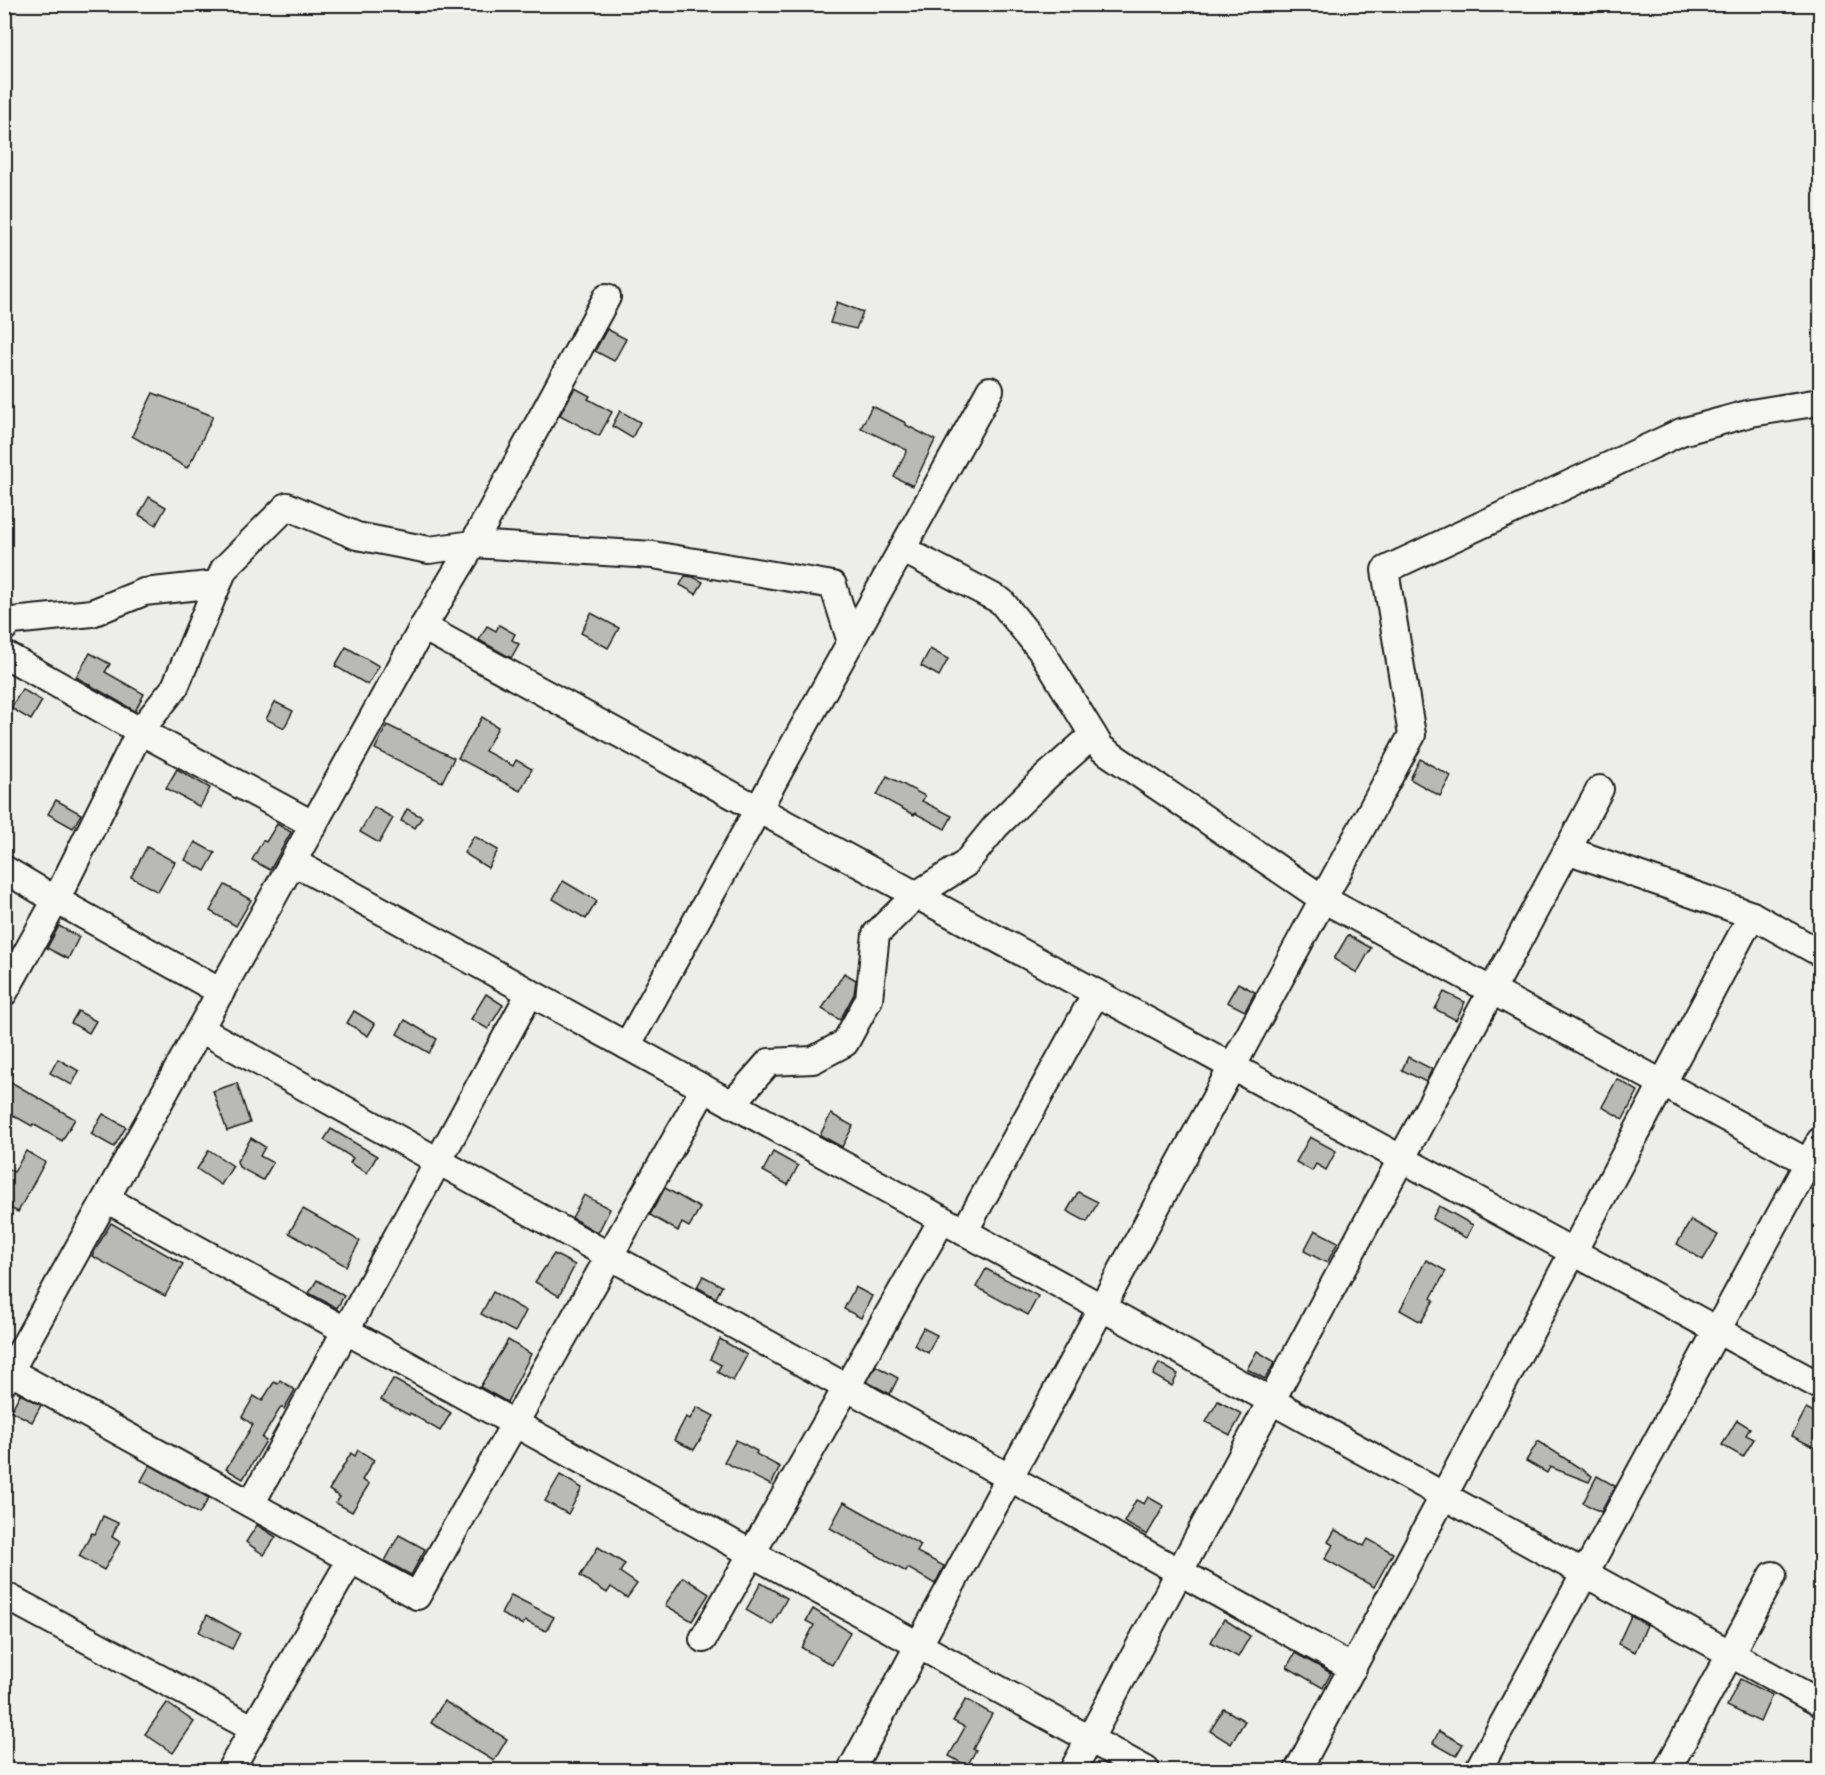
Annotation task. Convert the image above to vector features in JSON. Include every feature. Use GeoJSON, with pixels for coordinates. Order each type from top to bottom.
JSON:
{"type":"FeatureCollection","features":[{"type":"Feature","properties":{"kind":"street"},"geometry":{"type":"LineString","coordinates":[[606,297],[473,544],[423,627],[106,1199],[6,1374],[251,1504],[417,1596],[704,1089]]}},
{"type":"Feature","properties":{"kind":"street"},"geometry":{"type":"LineString","coordinates":[[627,1046],[990,390]]}},
{"type":"Feature","properties":{"kind":"street"},"geometry":{"type":"LineString","coordinates":[[851,1770],[1412,735],[1385,570],[1681,432],[1751,413],[1821,402]]}},
{"type":"Feature","properties":{"kind":"street"},"geometry":{"type":"LineString","coordinates":[[4,993],[56,900],[140,731],[175,687],[224,569],[287,506],[357,536],[429,550],[473,544],[653,555],[833,585],[851,642]]}},
{"type":"Feature","properties":{"kind":"street"},"geometry":{"type":"LineString","coordinates":[[902,549],[1001,601],[1043,653],[1101,748],[1323,899],[1663,1084],[1815,1152],[1478,1770]]}},
{"type":"Feature","properties":{"kind":"street"},"geometry":{"type":"LineString","coordinates":[[4,628],[12,621],[92,614],[144,592],[218,584]]}},
{"type":"Feature","properties":{"kind":"street"},"geometry":{"type":"LineString","coordinates":[[423,627],[1821,1386]]}},
{"type":"Feature","properties":{"kind":"street"},"geometry":{"type":"LineString","coordinates":[[4,654],[314,825]]}},
{"type":"Feature","properties":{"kind":"street"},"geometry":{"type":"LineString","coordinates":[[732,1104],[769,1062],[813,1060],[845,1043],[868,999],[876,934],[916,895],[965,864],[1005,818],[1093,735]]}},
{"type":"Feature","properties":{"kind":"street"},"geometry":{"type":"LineString","coordinates":[[1073,1770],[1600,789]]}},
{"type":"Feature","properties":{"kind":"street"},"geometry":{"type":"LineString","coordinates":[[1567,850],[1752,915],[1821,953]]}},
{"type":"Feature","properties":{"kind":"street"},"geometry":{"type":"LineString","coordinates":[[293,862],[1821,1703]]}},
{"type":"Feature","properties":{"kind":"street"},"geometry":{"type":"LineString","coordinates":[[4,869],[221,992]]}},
{"type":"Feature","properties":{"kind":"street"},"geometry":{"type":"LineString","coordinates":[[1298,1770],[1752,915]]}},
{"type":"Feature","properties":{"kind":"street"},"geometry":{"type":"LineString","coordinates":[[251,1504],[530,993]]}},
{"type":"Feature","properties":{"kind":"street"},"geometry":{"type":"LineString","coordinates":[[964,1232],[1096,993]]}},
{"type":"Feature","properties":{"kind":"street"},"geometry":{"type":"LineString","coordinates":[[200,1029],[1353,1668]]}},
{"type":"Feature","properties":{"kind":"street"},"geometry":{"type":"LineString","coordinates":[[106,1199],[1146,1770]]}},
{"type":"Feature","properties":{"kind":"street"},"geometry":{"type":"LineString","coordinates":[[703,1639],[942,1220]]}},
{"type":"Feature","properties":{"kind":"street"},"geometry":{"type":"LineString","coordinates":[[230,1770],[351,1559]]}},
{"type":"Feature","properties":{"kind":"street"},"geometry":{"type":"LineString","coordinates":[[1667,1770],[1773,1575]]}},
{"type":"Feature","properties":{"kind":"street"},"geometry":{"type":"LineString","coordinates":[[4,1595],[254,1729]]}},
{"type":"Feature","properties":{"kind":"building"},"geometry":{"type":"Polygon","coordinates":[[[837,302],[863,312],[856,329],[830,323],[837,302]]]}},
{"type":"Feature","properties":{"kind":"building"},"geometry":{"type":"Polygon","coordinates":[[[607,329],[626,339],[614,361],[595,351],[607,329]]]}},
{"type":"Feature","properties":{"kind":"building"},"geometry":{"type":"Polygon","coordinates":[[[575,388],[590,396],[588,399],[612,412],[599,436],[560,415],[575,388]]]}},
{"type":"Feature","properties":{"kind":"building"},"geometry":{"type":"Polygon","coordinates":[[[153,393],[213,416],[187,468],[132,436],[153,393]]]}},
{"type":"Feature","properties":{"kind":"building"},"geometry":{"type":"Polygon","coordinates":[[[872,406],[935,440],[913,486],[894,477],[907,450],[861,428],[872,406]]]}},
{"type":"Feature","properties":{"kind":"building"},"geometry":{"type":"Polygon","coordinates":[[[620,411],[640,422],[632,438],[612,426],[620,411]]]}},
{"type":"Feature","properties":{"kind":"building"},"geometry":{"type":"Polygon","coordinates":[[[149,497],[166,507],[156,525],[139,515],[149,497]]]}},
{"type":"Feature","properties":{"kind":"building"},"geometry":{"type":"Polygon","coordinates":[[[685,576],[703,582],[696,594],[680,585],[685,576]]]}},
{"type":"Feature","properties":{"kind":"building"},"geometry":{"type":"Polygon","coordinates":[[[591,613],[619,628],[608,648],[581,633],[591,613]]]}},
{"type":"Feature","properties":{"kind":"building"},"geometry":{"type":"Polygon","coordinates":[[[499,625],[515,634],[512,640],[519,644],[511,658],[479,640],[487,626],[496,631],[499,625]]]}},
{"type":"Feature","properties":{"kind":"building"},"geometry":{"type":"Polygon","coordinates":[[[346,647],[379,666],[368,685],[335,666],[346,647]]]}},
{"type":"Feature","properties":{"kind":"building"},"geometry":{"type":"Polygon","coordinates":[[[930,649],[948,659],[939,676],[921,666],[930,649]]]}},
{"type":"Feature","properties":{"kind":"building"},"geometry":{"type":"Polygon","coordinates":[[[90,653],[110,664],[105,672],[144,694],[135,711],[76,677],[90,653]]]}},
{"type":"Feature","properties":{"kind":"building"},"geometry":{"type":"Polygon","coordinates":[[[22,689],[42,701],[31,720],[11,708],[22,689]]]}},
{"type":"Feature","properties":{"kind":"building"},"geometry":{"type":"Polygon","coordinates":[[[275,702],[293,711],[284,728],[266,719],[275,702]]]}},
{"type":"Feature","properties":{"kind":"building"},"geometry":{"type":"Polygon","coordinates":[[[482,717],[498,727],[485,751],[513,766],[516,760],[532,769],[520,791],[458,758],[482,717]]]}},
{"type":"Feature","properties":{"kind":"building"},"geometry":{"type":"Polygon","coordinates":[[[387,725],[454,758],[442,782],[375,749],[387,725]]]}},
{"type":"Feature","properties":{"kind":"building"},"geometry":{"type":"Polygon","coordinates":[[[1420,759],[1451,776],[1440,796],[1410,779],[1420,759]]]}},
{"type":"Feature","properties":{"kind":"building"},"geometry":{"type":"Polygon","coordinates":[[[177,769],[210,788],[200,807],[166,788],[177,769]]]}},
{"type":"Feature","properties":{"kind":"building"},"geometry":{"type":"Polygon","coordinates":[[[887,776],[925,796],[922,801],[952,816],[945,829],[877,795],[887,776]]]}},
{"type":"Feature","properties":{"kind":"building"},"geometry":{"type":"Polygon","coordinates":[[[56,800],[81,814],[73,828],[48,814],[56,800]]]}},
{"type":"Feature","properties":{"kind":"building"},"geometry":{"type":"Polygon","coordinates":[[[374,807],[393,818],[379,843],[360,832],[374,807]]]}},
{"type":"Feature","properties":{"kind":"building"},"geometry":{"type":"Polygon","coordinates":[[[407,809],[422,817],[415,828],[401,821],[407,809]]]}},
{"type":"Feature","properties":{"kind":"building"},"geometry":{"type":"Polygon","coordinates":[[[277,824],[291,832],[270,870],[252,860],[263,840],[266,842],[277,824]]]}},
{"type":"Feature","properties":{"kind":"building"},"geometry":{"type":"Polygon","coordinates":[[[474,836],[498,850],[488,868],[464,853],[474,836]]]}},
{"type":"Feature","properties":{"kind":"building"},"geometry":{"type":"Polygon","coordinates":[[[195,842],[215,853],[205,871],[185,860],[195,842]]]}},
{"type":"Feature","properties":{"kind":"building"},"geometry":{"type":"Polygon","coordinates":[[[147,847],[175,862],[158,892],[131,877],[147,847]]]}},
{"type":"Feature","properties":{"kind":"building"},"geometry":{"type":"Polygon","coordinates":[[[563,881],[597,901],[586,919],[553,899],[563,881]]]}},
{"type":"Feature","properties":{"kind":"building"},"geometry":{"type":"Polygon","coordinates":[[[225,885],[251,900],[236,926],[210,911],[225,885]]]}},
{"type":"Feature","properties":{"kind":"building"},"geometry":{"type":"Polygon","coordinates":[[[59,926],[79,937],[68,959],[47,948],[59,926]]]}},
{"type":"Feature","properties":{"kind":"building"},"geometry":{"type":"Polygon","coordinates":[[[1348,935],[1371,948],[1357,973],[1334,959],[1348,935]]]}},
{"type":"Feature","properties":{"kind":"building"},"geometry":{"type":"Polygon","coordinates":[[[844,973],[856,980],[854,994],[840,1020],[822,1009],[844,973]]]}},
{"type":"Feature","properties":{"kind":"building"},"geometry":{"type":"Polygon","coordinates":[[[1238,983],[1255,992],[1245,1011],[1227,1002],[1238,983]]]}},
{"type":"Feature","properties":{"kind":"building"},"geometry":{"type":"Polygon","coordinates":[[[1444,992],[1465,1002],[1456,1020],[1435,1009],[1444,992]]]}},
{"type":"Feature","properties":{"kind":"building"},"geometry":{"type":"Polygon","coordinates":[[[486,994],[503,1005],[488,1029],[471,1019],[486,994]]]}},
{"type":"Feature","properties":{"kind":"building"},"geometry":{"type":"Polygon","coordinates":[[[78,1011],[96,1021],[89,1033],[71,1023],[78,1011]]]}},
{"type":"Feature","properties":{"kind":"building"},"geometry":{"type":"Polygon","coordinates":[[[354,1011],[375,1024],[368,1036],[347,1023],[354,1011]]]}},
{"type":"Feature","properties":{"kind":"building"},"geometry":{"type":"Polygon","coordinates":[[[405,1020],[437,1039],[429,1053],[397,1034],[405,1020]]]}},
{"type":"Feature","properties":{"kind":"building"},"geometry":{"type":"Polygon","coordinates":[[[1408,1057],[1432,1069],[1426,1082],[1402,1070],[1408,1057]]]}},
{"type":"Feature","properties":{"kind":"building"},"geometry":{"type":"Polygon","coordinates":[[[58,1059],[79,1071],[72,1085],[50,1073],[58,1059]]]}},
{"type":"Feature","properties":{"kind":"building"},"geometry":{"type":"Polygon","coordinates":[[[4,1078],[75,1119],[62,1141],[4,1110],[4,1078]]]}},
{"type":"Feature","properties":{"kind":"building"},"geometry":{"type":"Polygon","coordinates":[[[1617,1079],[1638,1091],[1623,1119],[1602,1107],[1617,1079]]]}},
{"type":"Feature","properties":{"kind":"building"},"geometry":{"type":"Polygon","coordinates":[[[237,1083],[250,1123],[227,1131],[213,1091],[237,1083]]]}},
{"type":"Feature","properties":{"kind":"building"},"geometry":{"type":"Polygon","coordinates":[[[103,1114],[126,1127],[114,1147],[91,1134],[103,1114]]]}},
{"type":"Feature","properties":{"kind":"building"},"geometry":{"type":"Polygon","coordinates":[[[831,1114],[853,1126],[842,1147],[820,1135],[831,1114]]]}},
{"type":"Feature","properties":{"kind":"building"},"geometry":{"type":"Polygon","coordinates":[[[331,1129],[377,1156],[367,1173],[350,1163],[353,1158],[324,1140],[331,1129]]]}},
{"type":"Feature","properties":{"kind":"building"},"geometry":{"type":"Polygon","coordinates":[[[1310,1137],[1336,1151],[1326,1170],[1316,1164],[1312,1171],[1296,1162],[1310,1137]]]}},
{"type":"Feature","properties":{"kind":"building"},"geometry":{"type":"Polygon","coordinates":[[[251,1138],[265,1147],[260,1156],[273,1163],[263,1180],[239,1167],[237,1161],[251,1138]]]}},
{"type":"Feature","properties":{"kind":"building"},"geometry":{"type":"Polygon","coordinates":[[[209,1150],[233,1166],[221,1185],[197,1169],[209,1150]]]}},
{"type":"Feature","properties":{"kind":"building"},"geometry":{"type":"Polygon","coordinates":[[[26,1151],[45,1162],[18,1212],[4,1205],[4,1167],[14,1172],[26,1151]]]}},
{"type":"Feature","properties":{"kind":"building"},"geometry":{"type":"Polygon","coordinates":[[[773,1152],[798,1166],[788,1185],[763,1171],[773,1152]]]}},
{"type":"Feature","properties":{"kind":"building"},"geometry":{"type":"Polygon","coordinates":[[[665,1188],[700,1208],[689,1227],[682,1223],[678,1231],[650,1215],[665,1188]]]}},
{"type":"Feature","properties":{"kind":"building"},"geometry":{"type":"Polygon","coordinates":[[[1078,1192],[1098,1202],[1087,1222],[1067,1211],[1078,1192]]]}},
{"type":"Feature","properties":{"kind":"building"},"geometry":{"type":"Polygon","coordinates":[[[584,1195],[610,1209],[598,1233],[572,1218],[584,1195]]]}},
{"type":"Feature","properties":{"kind":"building"},"geometry":{"type":"Polygon","coordinates":[[[1439,1206],[1473,1225],[1466,1238],[1432,1219],[1439,1206]]]}},
{"type":"Feature","properties":{"kind":"building"},"geometry":{"type":"Polygon","coordinates":[[[303,1209],[360,1241],[346,1266],[289,1233],[303,1209]]]}},
{"type":"Feature","properties":{"kind":"building"},"geometry":{"type":"Polygon","coordinates":[[[1691,1220],[1718,1235],[1703,1260],[1677,1244],[1691,1220]]]}},
{"type":"Feature","properties":{"kind":"building"},"geometry":{"type":"Polygon","coordinates":[[[111,1223],[183,1264],[165,1296],[92,1256],[111,1223]]]}},
{"type":"Feature","properties":{"kind":"building"},"geometry":{"type":"Polygon","coordinates":[[[1315,1230],[1338,1242],[1327,1263],[1304,1251],[1315,1230]]]}},
{"type":"Feature","properties":{"kind":"building"},"geometry":{"type":"Polygon","coordinates":[[[554,1254],[575,1265],[559,1296],[535,1282],[554,1254]]]}},
{"type":"Feature","properties":{"kind":"building"},"geometry":{"type":"Polygon","coordinates":[[[1426,1260],[1446,1271],[1431,1298],[1434,1300],[1421,1322],[1400,1310],[1426,1260]]]}},
{"type":"Feature","properties":{"kind":"building"},"geometry":{"type":"Polygon","coordinates":[[[986,1269],[1038,1296],[1028,1315],[976,1287],[986,1269]]]}},
{"type":"Feature","properties":{"kind":"building"},"geometry":{"type":"Polygon","coordinates":[[[703,1276],[722,1286],[716,1298],[697,1287],[703,1276]]]}},
{"type":"Feature","properties":{"kind":"building"},"geometry":{"type":"Polygon","coordinates":[[[317,1280],[344,1296],[337,1308],[309,1293],[317,1280]]]}},
{"type":"Feature","properties":{"kind":"building"},"geometry":{"type":"Polygon","coordinates":[[[855,1287],[872,1296],[861,1318],[844,1309],[855,1287]]]}},
{"type":"Feature","properties":{"kind":"building"},"geometry":{"type":"Polygon","coordinates":[[[493,1292],[526,1311],[515,1332],[481,1314],[493,1292]]]}},
{"type":"Feature","properties":{"kind":"building"},"geometry":{"type":"Polygon","coordinates":[[[923,1328],[937,1335],[928,1353],[914,1345],[923,1328]]]}},
{"type":"Feature","properties":{"kind":"building"},"geometry":{"type":"Polygon","coordinates":[[[720,1339],[747,1355],[733,1381],[717,1372],[721,1365],[710,1359],[720,1339]]]}},
{"type":"Feature","properties":{"kind":"building"},"geometry":{"type":"Polygon","coordinates":[[[508,1340],[531,1354],[507,1402],[480,1387],[508,1340]]]}},
{"type":"Feature","properties":{"kind":"building"},"geometry":{"type":"Polygon","coordinates":[[[1257,1351],[1275,1362],[1265,1379],[1247,1369],[1257,1351]]]}},
{"type":"Feature","properties":{"kind":"building"},"geometry":{"type":"Polygon","coordinates":[[[1159,1363],[1178,1374],[1172,1386],[1153,1375],[1159,1363]]]}},
{"type":"Feature","properties":{"kind":"building"},"geometry":{"type":"Polygon","coordinates":[[[876,1366],[898,1378],[890,1394],[867,1382],[876,1366]]]}},
{"type":"Feature","properties":{"kind":"building"},"geometry":{"type":"Polygon","coordinates":[[[393,1379],[451,1413],[440,1431],[410,1413],[409,1415],[381,1400],[393,1379]]]}},
{"type":"Feature","properties":{"kind":"building"},"geometry":{"type":"Polygon","coordinates":[[[280,1380],[295,1390],[284,1409],[281,1407],[262,1438],[266,1441],[243,1479],[226,1469],[253,1425],[242,1417],[254,1396],[262,1401],[274,1382],[278,1384],[280,1380]]]}},
{"type":"Feature","properties":{"kind":"building"},"geometry":{"type":"Polygon","coordinates":[[[20,1394],[41,1405],[32,1422],[11,1411],[20,1394]]]}},
{"type":"Feature","properties":{"kind":"building"},"geometry":{"type":"Polygon","coordinates":[[[1218,1401],[1242,1414],[1230,1435],[1206,1422],[1218,1401]]]}},
{"type":"Feature","properties":{"kind":"building"},"geometry":{"type":"Polygon","coordinates":[[[697,1407],[714,1416],[694,1450],[674,1440],[686,1417],[690,1419],[697,1407]]]}},
{"type":"Feature","properties":{"kind":"building"},"geometry":{"type":"Polygon","coordinates":[[[1806,1409],[1821,1417],[1821,1451],[1792,1436],[1806,1409]]]}},
{"type":"Feature","properties":{"kind":"building"},"geometry":{"type":"Polygon","coordinates":[[[1737,1420],[1750,1428],[1746,1435],[1754,1439],[1743,1457],[1722,1445],[1737,1420]]]}},
{"type":"Feature","properties":{"kind":"building"},"geometry":{"type":"Polygon","coordinates":[[[736,1440],[780,1467],[771,1485],[724,1462],[736,1440]]]}},
{"type":"Feature","properties":{"kind":"building"},"geometry":{"type":"Polygon","coordinates":[[[1538,1441],[1592,1476],[1589,1482],[1550,1467],[1547,1473],[1526,1461],[1538,1441]]]}},
{"type":"Feature","properties":{"kind":"building"},"geometry":{"type":"Polygon","coordinates":[[[358,1450],[374,1460],[362,1480],[369,1484],[352,1512],[336,1503],[340,1497],[329,1490],[351,1453],[355,1456],[358,1450]]]}},
{"type":"Feature","properties":{"kind":"building"},"geometry":{"type":"Polygon","coordinates":[[[150,1465],[209,1498],[199,1514],[141,1481],[150,1465]]]}},
{"type":"Feature","properties":{"kind":"building"},"geometry":{"type":"Polygon","coordinates":[[[560,1475],[582,1488],[568,1514],[545,1501],[560,1475]]]}},
{"type":"Feature","properties":{"kind":"building"},"geometry":{"type":"Polygon","coordinates":[[[1597,1476],[1615,1486],[1601,1512],[1583,1503],[1597,1476]]]}},
{"type":"Feature","properties":{"kind":"building"},"geometry":{"type":"Polygon","coordinates":[[[1148,1497],[1164,1506],[1147,1535],[1124,1522],[1136,1500],[1144,1504],[1148,1497]]]}},
{"type":"Feature","properties":{"kind":"building"},"geometry":{"type":"Polygon","coordinates":[[[844,1502],[921,1545],[917,1552],[944,1566],[935,1584],[908,1568],[906,1572],[830,1528],[844,1502]]]}},
{"type":"Feature","properties":{"kind":"building"},"geometry":{"type":"Polygon","coordinates":[[[103,1516],[118,1523],[112,1537],[120,1542],[104,1570],[79,1556],[92,1533],[95,1534],[103,1516]]]}},
{"type":"Feature","properties":{"kind":"building"},"geometry":{"type":"Polygon","coordinates":[[[257,1525],[276,1537],[264,1555],[246,1542],[257,1525]]]}},
{"type":"Feature","properties":{"kind":"building"},"geometry":{"type":"Polygon","coordinates":[[[1335,1530],[1364,1546],[1368,1539],[1393,1553],[1374,1587],[1325,1559],[1333,1545],[1328,1542],[1335,1530]]]}},
{"type":"Feature","properties":{"kind":"building"},"geometry":{"type":"Polygon","coordinates":[[[399,1535],[425,1549],[411,1575],[385,1561],[399,1535]]]}},
{"type":"Feature","properties":{"kind":"building"},"geometry":{"type":"Polygon","coordinates":[[[598,1547],[625,1564],[620,1572],[637,1584],[627,1598],[611,1587],[607,1593],[580,1576],[598,1547]]]}},
{"type":"Feature","properties":{"kind":"building"},"geometry":{"type":"Polygon","coordinates":[[[683,1577],[709,1594],[692,1621],[665,1605],[683,1577]]]}},
{"type":"Feature","properties":{"kind":"building"},"geometry":{"type":"Polygon","coordinates":[[[761,1583],[787,1598],[772,1625],[746,1610],[761,1583]]]}},
{"type":"Feature","properties":{"kind":"building"},"geometry":{"type":"Polygon","coordinates":[[[511,1595],[554,1617],[546,1631],[525,1621],[523,1625],[501,1614],[511,1595]]]}},
{"type":"Feature","properties":{"kind":"building"},"geometry":{"type":"Polygon","coordinates":[[[813,1609],[850,1632],[832,1665],[802,1648],[814,1625],[806,1621],[813,1609]]]}},
{"type":"Feature","properties":{"kind":"building"},"geometry":{"type":"Polygon","coordinates":[[[207,1615],[240,1633],[232,1649],[199,1632],[207,1615]]]}},
{"type":"Feature","properties":{"kind":"building"},"geometry":{"type":"Polygon","coordinates":[[[1631,1616],[1647,1625],[1635,1652],[1618,1644],[1631,1616]]]}},
{"type":"Feature","properties":{"kind":"building"},"geometry":{"type":"Polygon","coordinates":[[[1224,1619],[1250,1636],[1238,1657],[1211,1642],[1224,1619]]]}},
{"type":"Feature","properties":{"kind":"building"},"geometry":{"type":"Polygon","coordinates":[[[1295,1653],[1331,1673],[1323,1688],[1287,1667],[1295,1653]]]}},
{"type":"Feature","properties":{"kind":"building"},"geometry":{"type":"Polygon","coordinates":[[[1740,1679],[1772,1695],[1760,1722],[1727,1706],[1740,1679]]]}},
{"type":"Feature","properties":{"kind":"building"},"geometry":{"type":"Polygon","coordinates":[[[966,1699],[992,1714],[973,1749],[976,1750],[967,1766],[949,1756],[965,1727],[953,1721],[966,1699]]]}},
{"type":"Feature","properties":{"kind":"building"},"geometry":{"type":"Polygon","coordinates":[[[444,1701],[507,1739],[494,1761],[431,1723],[444,1701]]]}},
{"type":"Feature","properties":{"kind":"building"},"geometry":{"type":"Polygon","coordinates":[[[167,1703],[194,1722],[173,1753],[145,1734],[167,1703]]]}},
{"type":"Feature","properties":{"kind":"building"},"geometry":{"type":"Polygon","coordinates":[[[1224,1709],[1245,1721],[1231,1744],[1210,1731],[1224,1709]]]}},
{"type":"Feature","properties":{"kind":"building"},"geometry":{"type":"Polygon","coordinates":[[[1439,1731],[1463,1744],[1456,1756],[1433,1743],[1439,1731]]]}}]}
